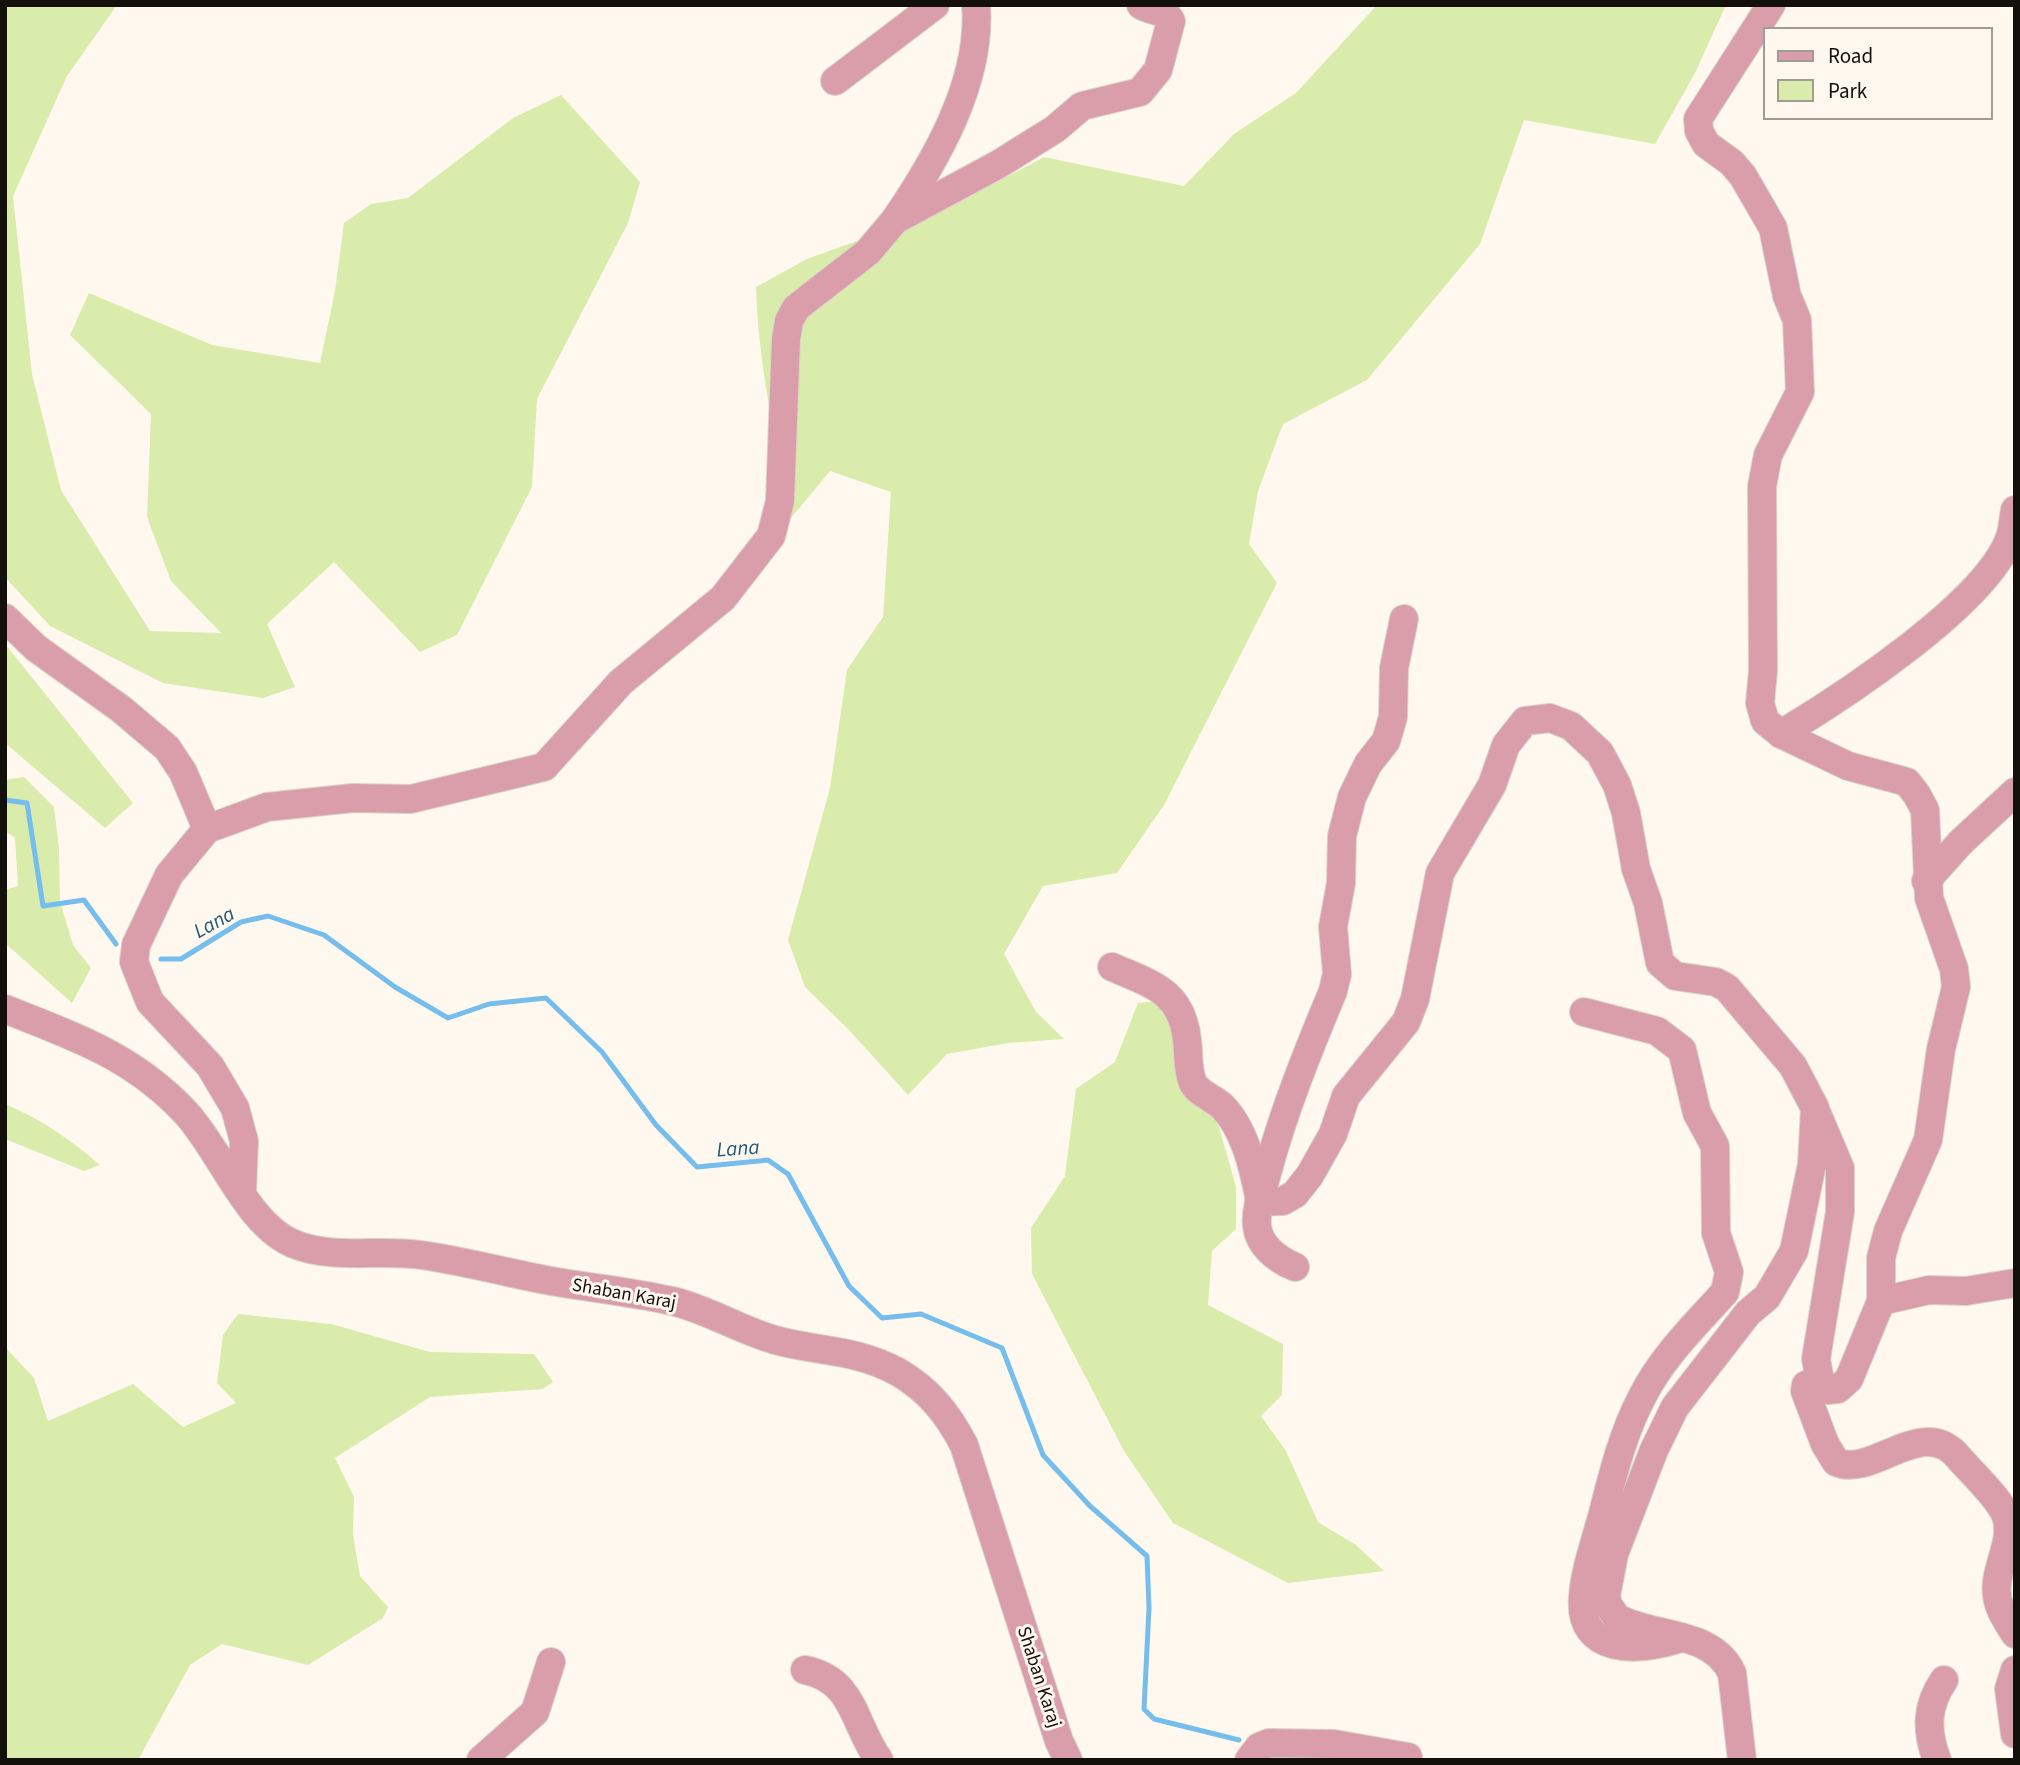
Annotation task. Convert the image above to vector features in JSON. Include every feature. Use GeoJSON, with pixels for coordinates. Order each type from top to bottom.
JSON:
{"type":"FeatureCollection","features":[{"type":"Feature","properties":{"kind":"street"},"geometry":{"type":"LineString","coordinates":[[835,81],[934,5]]}},
{"type":"Feature","properties":{"kind":"street"},"geometry":{"type":"LineString","coordinates":[[242,1191],[244,1141],[235,1108],[210,1066],[150,1002],[134,962],[136,945],[169,875],[207,829],[267,807],[353,798],[411,799],[544,767],[621,682],[723,598],[771,536],[780,502],[789,321],[796,308],[868,252],[895,220],[942,138],[967,82],[973,55],[976,5]]}},
{"type":"Feature","properties":{"kind":"street"},"geometry":{"type":"LineString","coordinates":[[895,220],[999,164],[1055,129],[1082,106],[1140,92],[1158,70],[1171,21],[1161,12],[1151,11],[1141,5]]}},
{"type":"Feature","properties":{"kind":"street"},"geometry":{"type":"LineString","coordinates":[[1260,1202],[1283,1202],[1295,1194],[1310,1175],[1333,1134],[1346,1096],[1406,1022],[1415,999],[1440,873],[1492,785],[1510,738],[1525,722],[1536,718],[1561,721],[1588,739],[1600,753],[1617,785],[1660,963],[1675,976],[1716,982],[1727,988],[1793,1066],[1815,1108],[1840,1168],[1840,1212],[1816,1359],[1821,1386],[1828,1390],[1838,1389],[1849,1379],[1881,1301],[1881,1258],[1888,1231],[1928,1140],[1941,1049],[1956,987],[1954,969],[1939,932],[1926,881],[1925,810],[1907,782],[1848,766],[1781,734],[1765,721],[1760,703],[1763,671],[1762,486],[1768,454],[1800,392],[1797,320],[1787,296],[1773,228],[1743,176],[1732,163],[1706,144],[1699,131],[1698,119],[1771,5]]}},
{"type":"Feature","properties":{"kind":"street"},"geometry":{"type":"LineString","coordinates":[[1781,734],[1854,689],[1978,585],[2010,538],[2015,510]]}},
{"type":"Feature","properties":{"kind":"street"},"geometry":{"type":"LineString","coordinates":[[5,618],[36,648],[121,709],[167,748],[183,772],[207,829]]}},
{"type":"Feature","properties":{"kind":"street"},"geometry":{"type":"LineString","coordinates":[[1296,1267],[1279,1260],[1266,1246],[1257,1227],[1260,1202],[1282,1116],[1333,991],[1336,974],[1333,927],[1341,883],[1342,836],[1352,797],[1368,764],[1386,741],[1393,717],[1394,668],[1404,619]]}},
{"type":"Feature","properties":{"kind":"street"},"geometry":{"type":"LineString","coordinates":[[1926,881],[1961,842],[2015,792]]}},
{"type":"Feature","properties":{"kind":"street"},"geometry":{"type":"LineString","coordinates":[[1112,967],[1158,988],[1174,1000],[1182,1015],[1188,1067],[1194,1085],[1222,1106],[1233,1123],[1253,1164],[1260,1202]]}},
{"type":"Feature","properties":{"kind":"street","name":"Shaban Karaj"},"geometry":{"type":"LineString","coordinates":[[5,1009],[127,1061],[186,1112],[267,1228],[294,1244],[325,1252],[398,1251],[465,1261],[536,1278],[673,1301],[776,1340],[855,1353],[912,1380],[949,1417],[964,1445],[1059,1741],[1068,1760]]}},
{"type":"Feature","properties":{"kind":"street"},"geometry":{"type":"LineString","coordinates":[[1584,1012],[1657,1031],[1676,1045],[1687,1065],[1697,1113],[1715,1146],[1716,1233],[1727,1261],[1728,1280],[1724,1292],[1666,1359],[1642,1396],[1624,1440],[1583,1596],[1587,1625],[1602,1640],[1614,1646],[1644,1648],[1681,1638]]}},
{"type":"Feature","properties":{"kind":"street"},"geometry":{"type":"LineString","coordinates":[[1742,1760],[1732,1673],[1727,1662],[1710,1647],[1625,1622],[1612,1611],[1606,1595],[1614,1554],[1675,1407],[1748,1313],[1767,1297],[1794,1251],[1812,1164],[1815,1108]]}},
{"type":"Feature","properties":{"kind":"street"},"geometry":{"type":"LineString","coordinates":[[1881,1301],[1929,1290],[1966,1290],[2015,1283]]}},
{"type":"Feature","properties":{"kind":"street"},"geometry":{"type":"LineString","coordinates":[[1819,1380],[1806,1385],[1805,1391],[1825,1444],[1836,1462],[1855,1464],[1922,1443],[1939,1442],[1954,1451],[2004,1513],[2007,1532],[1997,1595],[2015,1634]]}},
{"type":"Feature","properties":{"kind":"street"},"geometry":{"type":"LineString","coordinates":[[481,1760],[535,1712],[551,1662]]}},
{"type":"Feature","properties":{"kind":"street"},"geometry":{"type":"LineString","coordinates":[[805,1670],[821,1673],[836,1682],[879,1760]]}},
{"type":"Feature","properties":{"kind":"street"},"geometry":{"type":"LineString","coordinates":[[2015,1670],[2009,1689],[2015,1734]]}},
{"type":"Feature","properties":{"kind":"street"},"geometry":{"type":"LineString","coordinates":[[1937,1760],[1929,1730],[1930,1710],[1934,1695],[1944,1680]]}},
{"type":"Feature","properties":{"kind":"street"},"geometry":{"type":"LineString","coordinates":[[1249,1760],[1259,1747],[1269,1743],[1334,1744],[1408,1757]]}},
{"type":"Feature","properties":{"kind":"green space"},"geometry":{"type":"Polygon","coordinates":[[[5,5],[117,5],[67,76],[13,196],[32,374],[61,490],[150,631],[221,633],[171,581],[147,517],[151,414],[70,335],[89,293],[212,345],[320,363],[335,291],[344,223],[371,204],[408,198],[513,118],[561,95],[640,182],[628,223],[537,399],[532,487],[457,635],[420,652],[334,562],[267,624],[295,687],[263,698],[163,683],[50,626],[5,577],[5,5]]]}},
{"type":"Feature","properties":{"kind":"green space"},"geometry":{"type":"Polygon","coordinates":[[[1377,5],[1726,5],[1695,73],[1655,144],[1524,120],[1480,244],[1367,380],[1283,424],[1258,491],[1249,544],[1277,583],[1164,805],[1117,873],[1043,886],[1004,954],[1036,1012],[1064,1039],[1008,1043],[947,1054],[908,1095],[849,1030],[805,987],[788,940],[830,788],[847,670],[883,617],[891,492],[830,471],[791,518],[764,374],[756,287],[807,259],[950,207],[1044,157],[1184,186],[1234,134],[1296,93],[1377,5]]]}},
{"type":"Feature","properties":{"kind":"green space"},"geometry":{"type":"Polygon","coordinates":[[[5,644],[133,803],[105,828],[5,743],[5,644]]]}},
{"type":"Feature","properties":{"kind":"green space"},"geometry":{"type":"Polygon","coordinates":[[[24,777],[54,807],[59,848],[60,901],[73,945],[91,968],[72,1003],[5,943],[5,890],[18,886],[15,838],[5,831],[5,780],[24,777]]]}},
{"type":"Feature","properties":{"kind":"green space"},"geometry":{"type":"Polygon","coordinates":[[[1160,1001],[1217,1120],[1236,1187],[1236,1229],[1212,1251],[1208,1305],[1283,1344],[1282,1395],[1261,1416],[1286,1451],[1318,1522],[1356,1545],[1384,1571],[1288,1583],[1173,1523],[1124,1451],[1032,1274],[1031,1228],[1065,1176],[1076,1089],[1115,1062],[1138,1003],[1160,1001]]]}},
{"type":"Feature","properties":{"kind":"green space"},"geometry":{"type":"Polygon","coordinates":[[[5,1104],[55,1131],[100,1165],[84,1171],[5,1139],[5,1104]]]}},
{"type":"Feature","properties":{"kind":"green space"},"geometry":{"type":"Polygon","coordinates":[[[238,1314],[331,1324],[430,1352],[534,1354],[553,1382],[543,1389],[430,1397],[335,1458],[354,1497],[353,1535],[360,1576],[388,1607],[383,1618],[308,1665],[222,1644],[190,1665],[138,1760],[5,1760],[5,1347],[34,1378],[48,1421],[133,1384],[183,1427],[236,1403],[217,1383],[223,1335],[238,1314]]]}},
{"type":"Feature","properties":{"kind":"waterway","name":"Lana"},"geometry":{"type":"LineString","coordinates":[[5,800],[27,803],[43,906],[84,900],[116,944]]}},
{"type":"Feature","properties":{"kind":"waterway","name":"Lana"},"geometry":{"type":"LineString","coordinates":[[161,959],[181,959],[241,922],[268,916],[324,935],[395,987],[448,1018],[489,1004],[546,998],[602,1052],[656,1125],[697,1167],[768,1160],[788,1174],[849,1286],[882,1318],[921,1314],[1002,1348],[1043,1455],[1090,1506],[1147,1556],[1149,1608],[1144,1709],[1154,1719],[1239,1740]]}},
{"type":"Feature","properties":{"kind":"waterway"},"geometry":{"type":"LineString","coordinates":[[1300,1756],[1315,1760]]}}]}
